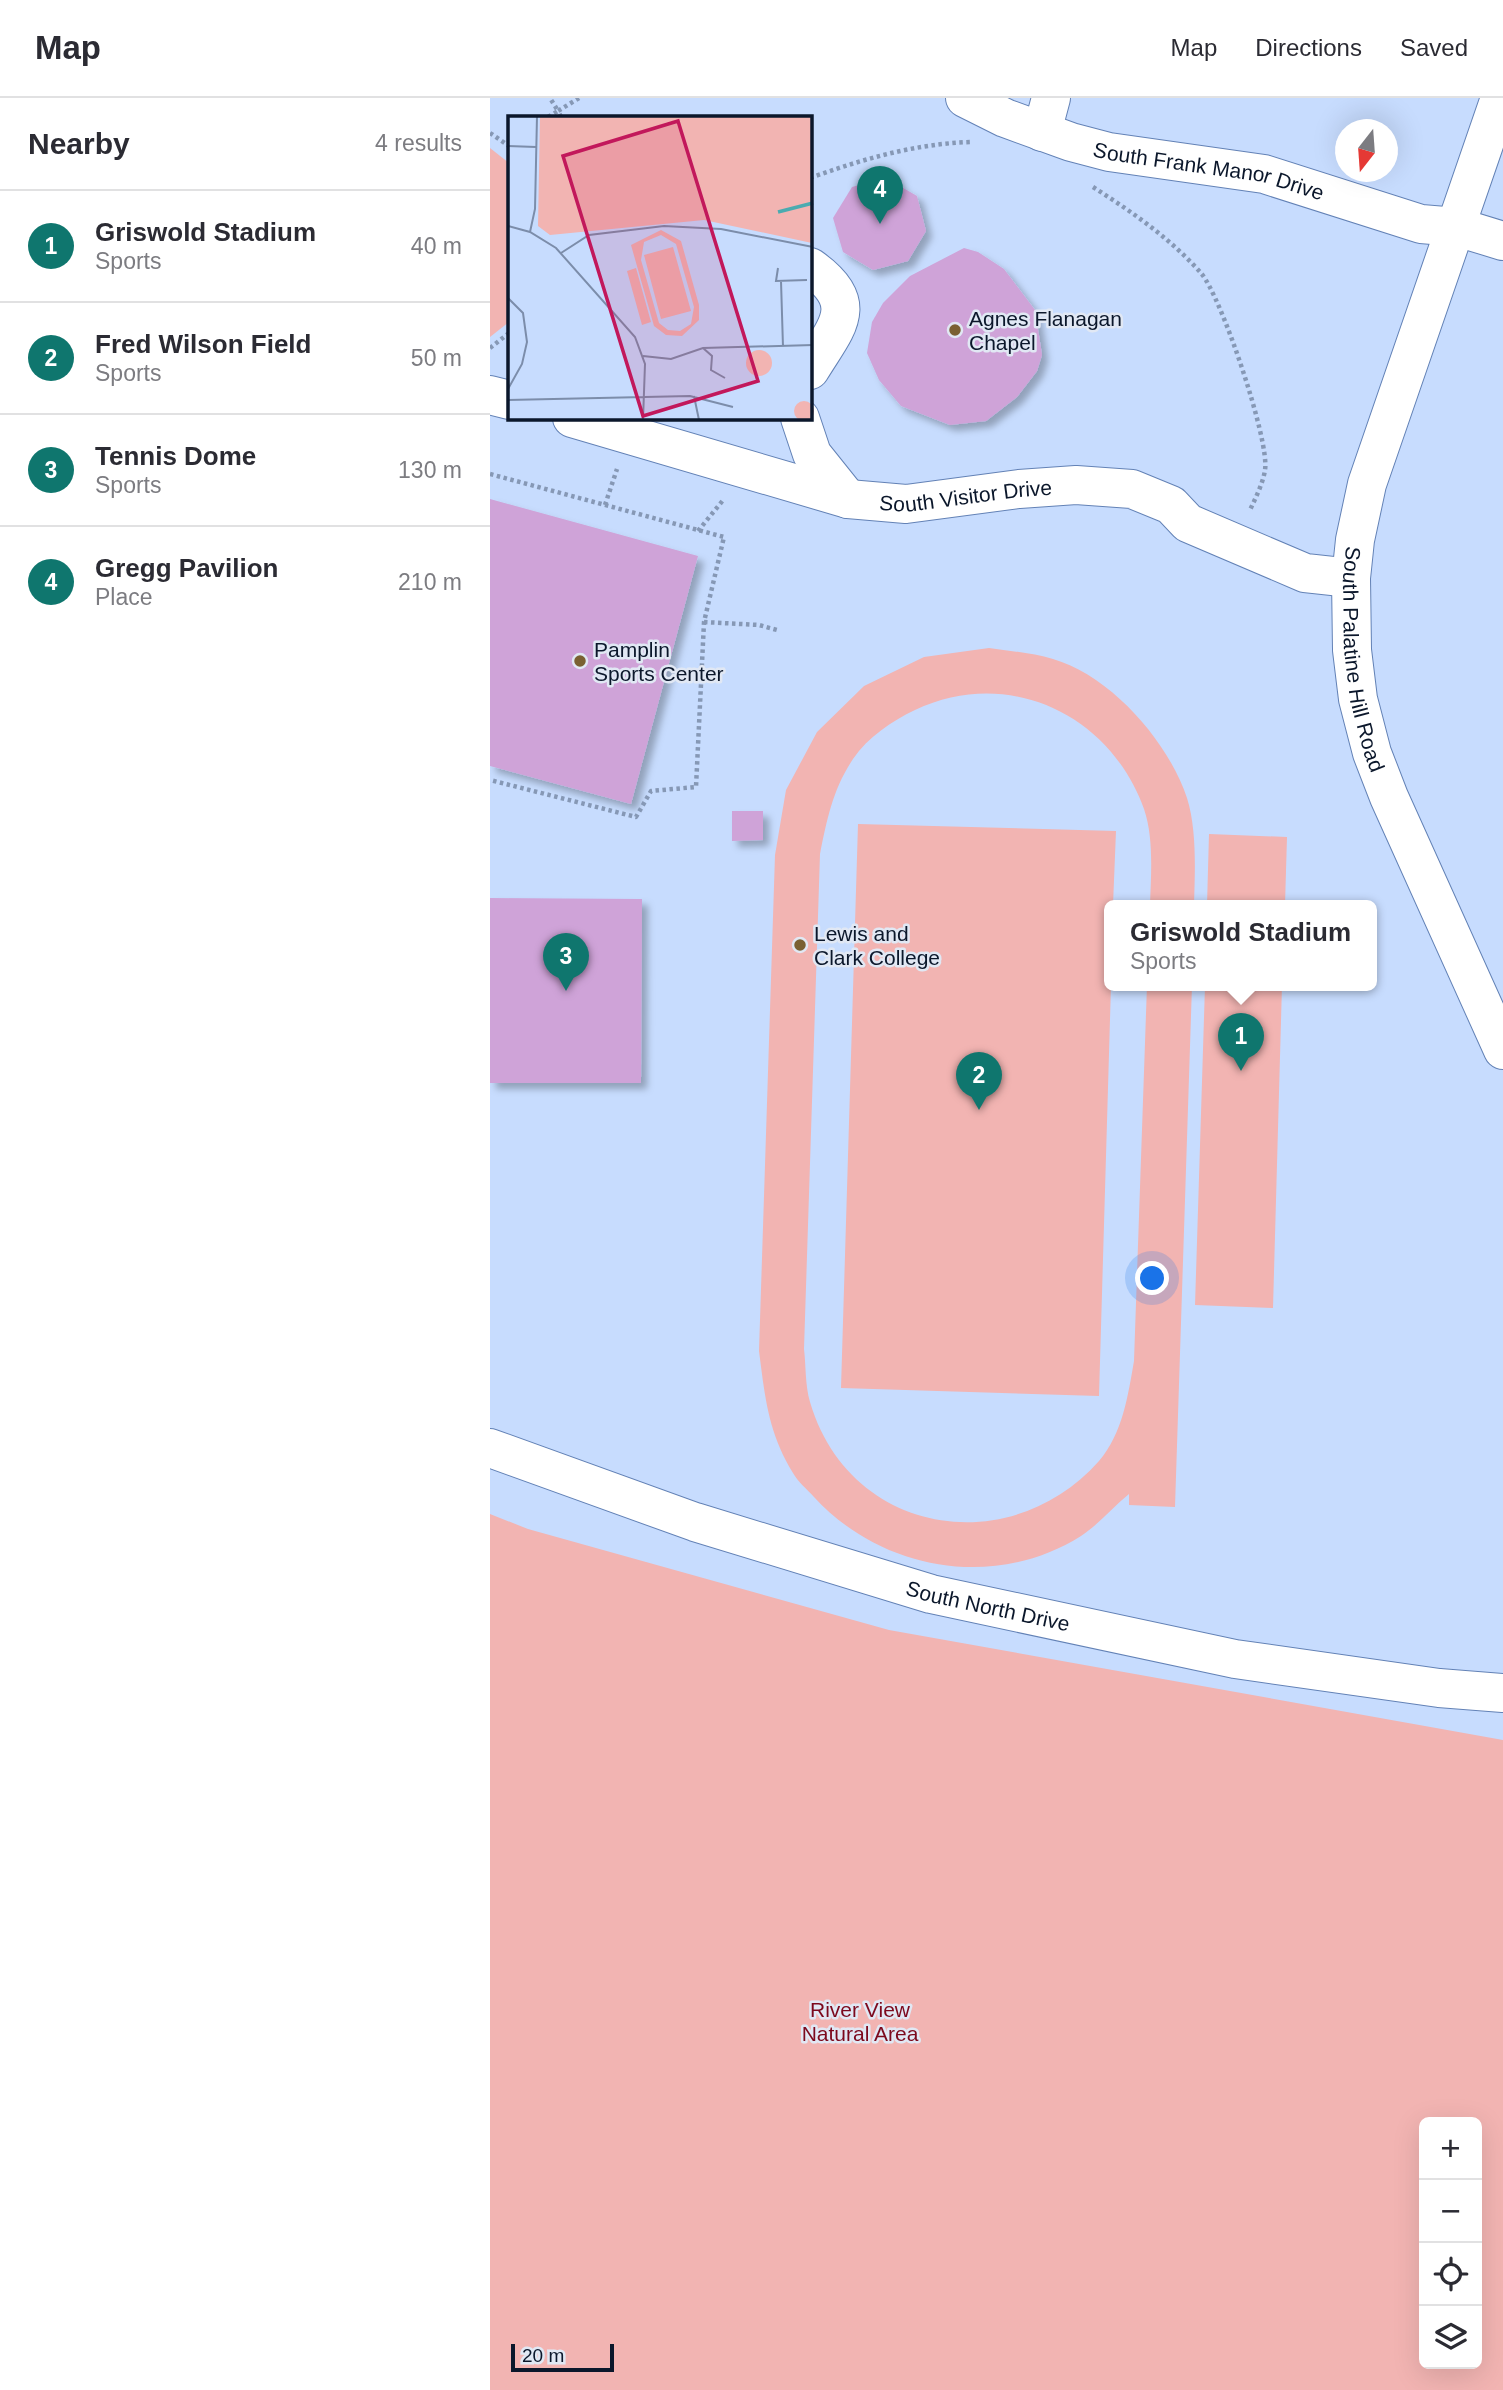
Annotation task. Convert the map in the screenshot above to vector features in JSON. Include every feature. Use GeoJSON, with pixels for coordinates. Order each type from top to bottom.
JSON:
{"type":"FeatureCollection","features":[{"type":"Feature","properties":{"kind":"street","name":"South Frank Manor Drive"},"geometry":{"type":"LineString","coordinates":[[965,98],[1046,115],[1109,152],[1264,174],[1421,224],[1457,227],[1503,241]]}},
{"type":"Feature","properties":{"kind":"street","name":"South Palatine Hill Road"},"geometry":{"type":"LineString","coordinates":[[1500,98],[1367,484],[1354,540],[1351,578],[1352,650],[1358,699],[1372,753],[1503,1050]]}},
{"type":"Feature","properties":{"kind":"street"},"geometry":{"type":"LineString","coordinates":[[812,268],[830,281],[841,301],[841,319],[812,367]]}},
{"type":"Feature","properties":{"kind":"street"},"geometry":{"type":"LineString","coordinates":[[490,395],[508,400]]}},
{"type":"Feature","properties":{"kind":"street","name":"South Visitor Drive"},"geometry":{"type":"LineString","coordinates":[[579,420],[848,499],[906,504],[1019,489],[1076,485],[1132,489],[1171,505],[1188,523],[1306,573],[1351,578]]}},
{"type":"Feature","properties":{"kind":"street"},"geometry":{"type":"LineString","coordinates":[[801,420],[812,454],[848,499]]}},
{"type":"Feature","properties":{"kind":"street","name":"South North Drive"},"geometry":{"type":"LineString","coordinates":[[490,1448],[695,1522],[931,1594],[1235,1659],[1439,1688],[1503,1693]]}},
{"type":"Feature","properties":{"kind":"path"},"geometry":{"type":"LineString","coordinates":[[550,98],[560,116]]}},
{"type":"Feature","properties":{"kind":"path"},"geometry":{"type":"LineString","coordinates":[[550,116],[579,98]]}},
{"type":"Feature","properties":{"kind":"path"},"geometry":{"type":"LineString","coordinates":[[490,133],[508,145]]}},
{"type":"Feature","properties":{"kind":"path"},"geometry":{"type":"LineString","coordinates":[[812,177],[867,157],[939,143],[970,142],[982,146]]}},
{"type":"Feature","properties":{"kind":"path"},"geometry":{"type":"LineString","coordinates":[[1081,183],[1093,188],[1161,233],[1204,276],[1224,315],[1243,368],[1266,468],[1236,542]]}},
{"type":"Feature","properties":{"kind":"path"},"geometry":{"type":"LineString","coordinates":[[490,348],[508,334]]}},
{"type":"Feature","properties":{"kind":"path"},"geometry":{"type":"LineString","coordinates":[[490,474],[724,537],[704,622],[696,787],[651,791],[636,817],[490,779]]}},
{"type":"Feature","properties":{"kind":"path"},"geometry":{"type":"LineString","coordinates":[[704,622],[758,625],[777,630]]}},
{"type":"Feature","properties":{"kind":"green space"},"geometry":{"type":"Polygon","coordinates":[[[490,148],[508,162],[508,323],[490,337],[490,148]]]}},
{"type":"Feature","properties":{"kind":"green space"},"geometry":{"type":"Polygon","coordinates":[[[989,648],[1021,652],[1053,659],[1096,680],[1135,714],[1152,733],[1166,755],[1187,798],[1194,837],[1194,900],[1150,900],[1151,857],[1147,820],[1128,776],[1107,747],[1081,724],[1052,707],[1019,697],[985,694],[950,698],[898,719],[881,730],[859,751],[840,782],[832,805],[820,854],[804,1349],[806,1382],[810,1402],[830,1447],[859,1482],[895,1506],[935,1519],[978,1522],[1021,1513],[1062,1493],[1099,1461],[1114,1438],[1123,1413],[1134,1361],[1147,991],[1192,991],[1175,1507],[1129,1505],[1129,1494],[1087,1532],[1047,1553],[1012,1563],[976,1567],[940,1565],[905,1556],[872,1542],[841,1522],[814,1497],[795,1476],[778,1443],[766,1399],[759,1351],[775,855],[786,790],[817,732],[864,686],[924,657],[989,648]]]}},
{"type":"Feature","properties":{"kind":"green space"},"geometry":{"type":"Polygon","coordinates":[[[858,824],[1116,831],[1113,900],[1104,900],[1104,991],[1111,991],[1099,1396],[841,1388],[858,824]]]}},
{"type":"Feature","properties":{"kind":"green space"},"geometry":{"type":"Polygon","coordinates":[[[1209,834],[1287,837],[1285,900],[1207,900],[1209,834]]]}},
{"type":"Feature","properties":{"kind":"green space"},"geometry":{"type":"Polygon","coordinates":[[[1205,991],[1282,991],[1273,1308],[1195,1305],[1205,991]]]}},
{"type":"Feature","properties":{"kind":"green space","name":"River View Natural Area"},"geometry":{"type":"Polygon","coordinates":[[[490,1514],[528,1529],[889,1630],[1503,1740],[1503,2390],[490,2390],[490,1514]]]}},
{"type":"Feature","properties":{"kind":"building"},"geometry":{"type":"Polygon","coordinates":[[[886,178],[917,196],[926,231],[908,261],[873,270],[843,252],[833,218],[852,187],[886,178]]]}},
{"type":"Feature","properties":{"kind":"building","name":"Agnes Flanagan Chapel"},"geometry":{"type":"Polygon","coordinates":[[[964,248],[978,252],[1004,269],[1035,310],[1042,355],[1037,371],[1017,397],[986,421],[950,425],[901,406],[879,380],[867,353],[872,322],[883,303],[910,276],[964,248]]]}},
{"type":"Feature","properties":{"kind":"building","name":"Pamplin Sports Center"},"geometry":{"type":"Polygon","coordinates":[[[490,499],[698,556],[631,804],[490,766],[490,499]]]}},
{"type":"Feature","properties":{"kind":"building"},"geometry":{"type":"Polygon","coordinates":[[[732,811],[763,811],[763,840],[732,841],[732,811]]]}},
{"type":"Feature","properties":{"kind":"building"},"geometry":{"type":"Polygon","coordinates":[[[490,898],[642,899],[641,1083],[490,1083],[490,898]]]}},
{"type":"Feature","properties":{"kind":"place","name":"Gregg Pavilion"},"geometry":{"type":"Point","coordinates":[880,224]}},
{"type":"Feature","properties":{"kind":"place","name":"Agnes Flanagan Chapel"},"geometry":{"type":"Point","coordinates":[955,330]}},
{"type":"Feature","properties":{"kind":"place","name":"Pamplin Sports Center"},"geometry":{"type":"Point","coordinates":[580,661]}},
{"type":"Feature","properties":{"kind":"place","name":"Lewis and Clark College"},"geometry":{"type":"Point","coordinates":[800,945]}},
{"type":"Feature","properties":{"kind":"place","name":"Tennis Dome"},"geometry":{"type":"Point","coordinates":[566,991]}},
{"type":"Feature","properties":{"kind":"place","name":"Griswold Stadium"},"geometry":{"type":"Point","coordinates":[1241,1071]}},
{"type":"Feature","properties":{"kind":"place","name":"Fred Wilson Field"},"geometry":{"type":"Point","coordinates":[979,1110]}}]}
